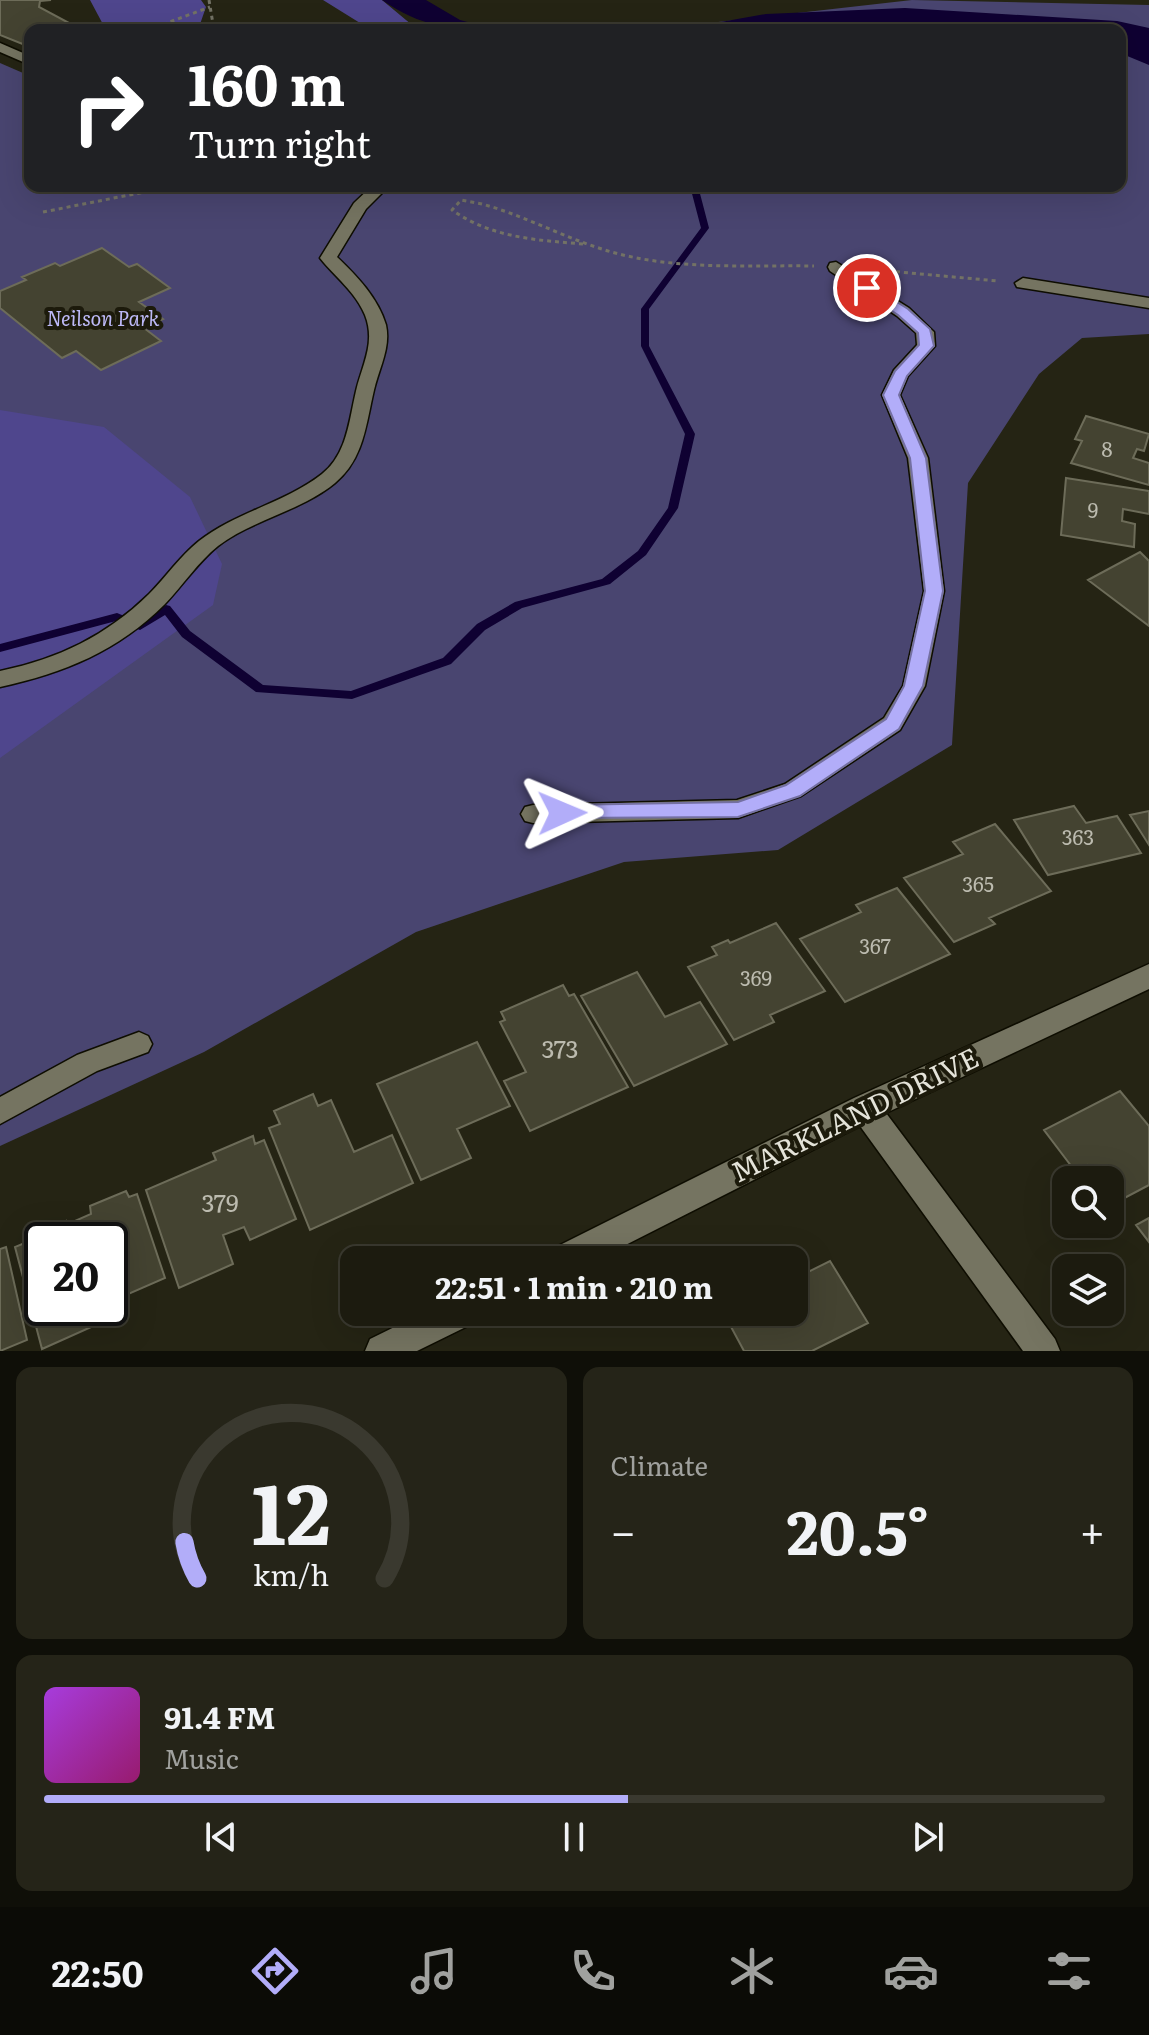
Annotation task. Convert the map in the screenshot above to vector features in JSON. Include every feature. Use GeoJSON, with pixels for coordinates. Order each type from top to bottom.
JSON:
{"type":"FeatureCollection","features":[{"type":"Feature","properties":{"kind":"street","name":"MARKLAND DRIVE"},"geometry":{"type":"LineString","coordinates":[[591,1246],[865,1108],[1149,976]]}},
{"type":"Feature","properties":{"kind":"street"},"geometry":{"type":"LineString","coordinates":[[865,1108],[1043,1351]]}},
{"type":"Feature","properties":{"kind":"street"},"geometry":{"type":"LineString","coordinates":[[382,1351],[432,1326]]}},
{"type":"Feature","properties":{"kind":"lane"},"geometry":{"type":"LineString","coordinates":[[0,47],[24,58]]}},
{"type":"Feature","properties":{"kind":"lane"},"geometry":{"type":"LineString","coordinates":[[0,679],[53,668],[84,656],[116,637],[201,549],[222,534],[316,487],[332,476],[348,456],[358,431],[379,339],[376,323],[355,283],[328,258],[360,206],[375,192]]}},
{"type":"Feature","properties":{"kind":"lane"},"geometry":{"type":"LineString","coordinates":[[533,814],[738,809],[793,790],[892,724],[914,686],[934,591],[918,458],[891,395],[900,374],[926,346],[925,332],[903,312],[836,267]]}},
{"type":"Feature","properties":{"kind":"lane"},"geometry":{"type":"LineString","coordinates":[[1023,283],[1149,303]]}},
{"type":"Feature","properties":{"kind":"lane"},"geometry":{"type":"LineString","coordinates":[[0,1111],[87,1063],[139,1044]]}},
{"type":"Feature","properties":{"kind":"path"},"geometry":{"type":"LineString","coordinates":[[209,0],[213,24]]}},
{"type":"Feature","properties":{"kind":"path"},"geometry":{"type":"LineString","coordinates":[[164,24],[210,7]]}},
{"type":"Feature","properties":{"kind":"path"},"geometry":{"type":"LineString","coordinates":[[43,212],[90,207],[141,192]]}},
{"type":"Feature","properties":{"kind":"path"},"geometry":{"type":"LineString","coordinates":[[583,244],[497,234],[467,222],[452,210],[461,200],[481,202],[583,244],[625,256],[690,263]]}},
{"type":"Feature","properties":{"kind":"green space","name":"Neilson Park"},"geometry":{"type":"Polygon","coordinates":[[[912,0],[1149,5],[1149,334],[1082,338],[1039,374],[968,483],[952,745],[778,850],[624,862],[416,932],[204,1052],[0,1146],[0,63],[24,73],[24,192],[1126,192],[1126,24],[701,24],[912,0]]]}},
{"type":"Feature","properties":{"kind":"shaded area"},"geometry":{"type":"Polygon","coordinates":[[[90,0],[201,0],[206,7],[200,24],[103,24],[90,0]]]}},
{"type":"Feature","properties":{"kind":"shaded area"},"geometry":{"type":"Polygon","coordinates":[[[323,0],[382,0],[411,24],[359,24],[323,0]]]}},
{"type":"Feature","properties":{"kind":"shaded area"},"geometry":{"type":"Polygon","coordinates":[[[382,0],[426,0],[460,20],[475,24],[434,24],[382,0]]]}},
{"type":"Feature","properties":{"kind":"shaded area"},"geometry":{"type":"Polygon","coordinates":[[[905,8],[1117,21],[1149,28],[1149,65],[1126,55],[1126,24],[710,24],[766,14],[905,8]]]}},
{"type":"Feature","properties":{"kind":"shaded area"},"geometry":{"type":"Polygon","coordinates":[[[0,410],[104,427],[190,497],[222,564],[213,605],[0,758],[0,410]]]}},
{"type":"Feature","properties":{"kind":"building"},"geometry":{"type":"Polygon","coordinates":[[[0,0],[51,0],[40,1],[39,7],[71,24],[24,24],[24,45],[0,35],[0,0]]]}},
{"type":"Feature","properties":{"kind":"building"},"geometry":{"type":"Polygon","coordinates":[[[102,248],[129,267],[137,264],[170,288],[139,302],[163,319],[144,328],[161,341],[101,370],[76,351],[62,358],[0,308],[0,291],[26,280],[22,277],[55,263],[60,266],[102,248]]]}},
{"type":"Feature","properties":{"kind":"building"},"geometry":{"type":"Polygon","coordinates":[[[1086,416],[1149,434],[1144,451],[1137,449],[1133,458],[1149,463],[1149,485],[1071,463],[1082,441],[1075,439],[1086,416]]]}},
{"type":"Feature","properties":{"kind":"building"},"geometry":{"type":"Polygon","coordinates":[[[1066,478],[1149,491],[1149,514],[1123,509],[1122,521],[1135,524],[1134,547],[1061,535],[1066,478]]]}},
{"type":"Feature","properties":{"kind":"building"},"geometry":{"type":"Polygon","coordinates":[[[1140,552],[1149,561],[1149,626],[1088,580],[1140,552]]]}},
{"type":"Feature","properties":{"kind":"building"},"geometry":{"type":"Polygon","coordinates":[[[1074,806],[1086,823],[1117,816],[1141,853],[1048,875],[1014,820],[1074,806]]]}},
{"type":"Feature","properties":{"kind":"building"},"geometry":{"type":"Polygon","coordinates":[[[1149,811],[1149,845],[1130,815],[1149,811]]]}},
{"type":"Feature","properties":{"kind":"building"},"geometry":{"type":"Polygon","coordinates":[[[995,824],[1051,891],[989,918],[995,924],[954,942],[904,878],[963,854],[953,842],[995,824]]]}},
{"type":"Feature","properties":{"kind":"building"},"geometry":{"type":"Polygon","coordinates":[[[897,888],[950,954],[845,1002],[800,939],[861,912],[856,905],[897,888]]]}},
{"type":"Feature","properties":{"kind":"building"},"geometry":{"type":"Polygon","coordinates":[[[776,923],[825,991],[770,1015],[774,1022],[734,1040],[688,967],[717,955],[712,947],[728,940],[730,943],[776,923]]]}},
{"type":"Feature","properties":{"kind":"building"},"geometry":{"type":"Polygon","coordinates":[[[637,972],[665,1017],[700,1002],[727,1044],[634,1086],[581,996],[637,972]]]}},
{"type":"Feature","properties":{"kind":"building"},"geometry":{"type":"Polygon","coordinates":[[[563,985],[569,996],[574,994],[628,1087],[530,1131],[504,1081],[526,1072],[500,1022],[505,1020],[501,1012],[563,985]]]}},
{"type":"Feature","properties":{"kind":"building"},"geometry":{"type":"Polygon","coordinates":[[[477,1042],[510,1106],[457,1129],[471,1158],[421,1180],[377,1084],[477,1042]]]}},
{"type":"Feature","properties":{"kind":"building"},"geometry":{"type":"Polygon","coordinates":[[[1120,1091],[1149,1126],[1149,1185],[1124,1198],[1124,1166],[1071,1166],[1044,1130],[1120,1091]]]}},
{"type":"Feature","properties":{"kind":"building"},"geometry":{"type":"Polygon","coordinates":[[[313,1094],[318,1106],[331,1100],[354,1152],[392,1135],[413,1183],[310,1230],[269,1128],[280,1124],[274,1111],[313,1094]]]}},
{"type":"Feature","properties":{"kind":"building"},"geometry":{"type":"Polygon","coordinates":[[[253,1136],[255,1144],[264,1140],[296,1219],[250,1240],[244,1227],[223,1235],[233,1264],[179,1288],[146,1190],[216,1160],[213,1153],[253,1136]]]}},
{"type":"Feature","properties":{"kind":"building"},"geometry":{"type":"Polygon","coordinates":[[[126,1191],[129,1197],[137,1194],[165,1278],[128,1294],[128,1222],[73,1222],[91,1214],[90,1206],[126,1191]]]}},
{"type":"Feature","properties":{"kind":"building"},"geometry":{"type":"Polygon","coordinates":[[[1149,1218],[1149,1242],[1136,1225],[1149,1218]]]}},
{"type":"Feature","properties":{"kind":"building"},"geometry":{"type":"Polygon","coordinates":[[[24,1243],[24,1281],[15,1247],[24,1243]]]}},
{"type":"Feature","properties":{"kind":"building"},"geometry":{"type":"Polygon","coordinates":[[[6,1247],[27,1340],[0,1351],[0,1249],[6,1247]]]}},
{"type":"Feature","properties":{"kind":"building"},"geometry":{"type":"Polygon","coordinates":[[[830,1261],[868,1323],[812,1351],[744,1351],[731,1326],[808,1326],[808,1272],[830,1261]]]}},
{"type":"Feature","properties":{"kind":"building"},"geometry":{"type":"Polygon","coordinates":[[[36,1326],[94,1326],[42,1349],[36,1326]]]}},
{"type":"Feature","properties":{"kind":"waterway"},"geometry":{"type":"LineString","coordinates":[[0,648],[117,617],[140,626],[166,609],[186,634],[260,689],[352,695],[447,661],[481,627],[519,605],[606,582],[642,553],[673,508],[690,434],[645,346],[645,309],[705,228],[696,192]]}},
{"type":"Feature","properties":{"kind":"route"},"geometry":{"type":"LineString","coordinates":[[562,813],[738,809],[793,790],[892,724],[914,686],[934,591],[918,458],[891,395],[900,374],[926,346],[925,332],[903,312],[867,288]]}}]}
